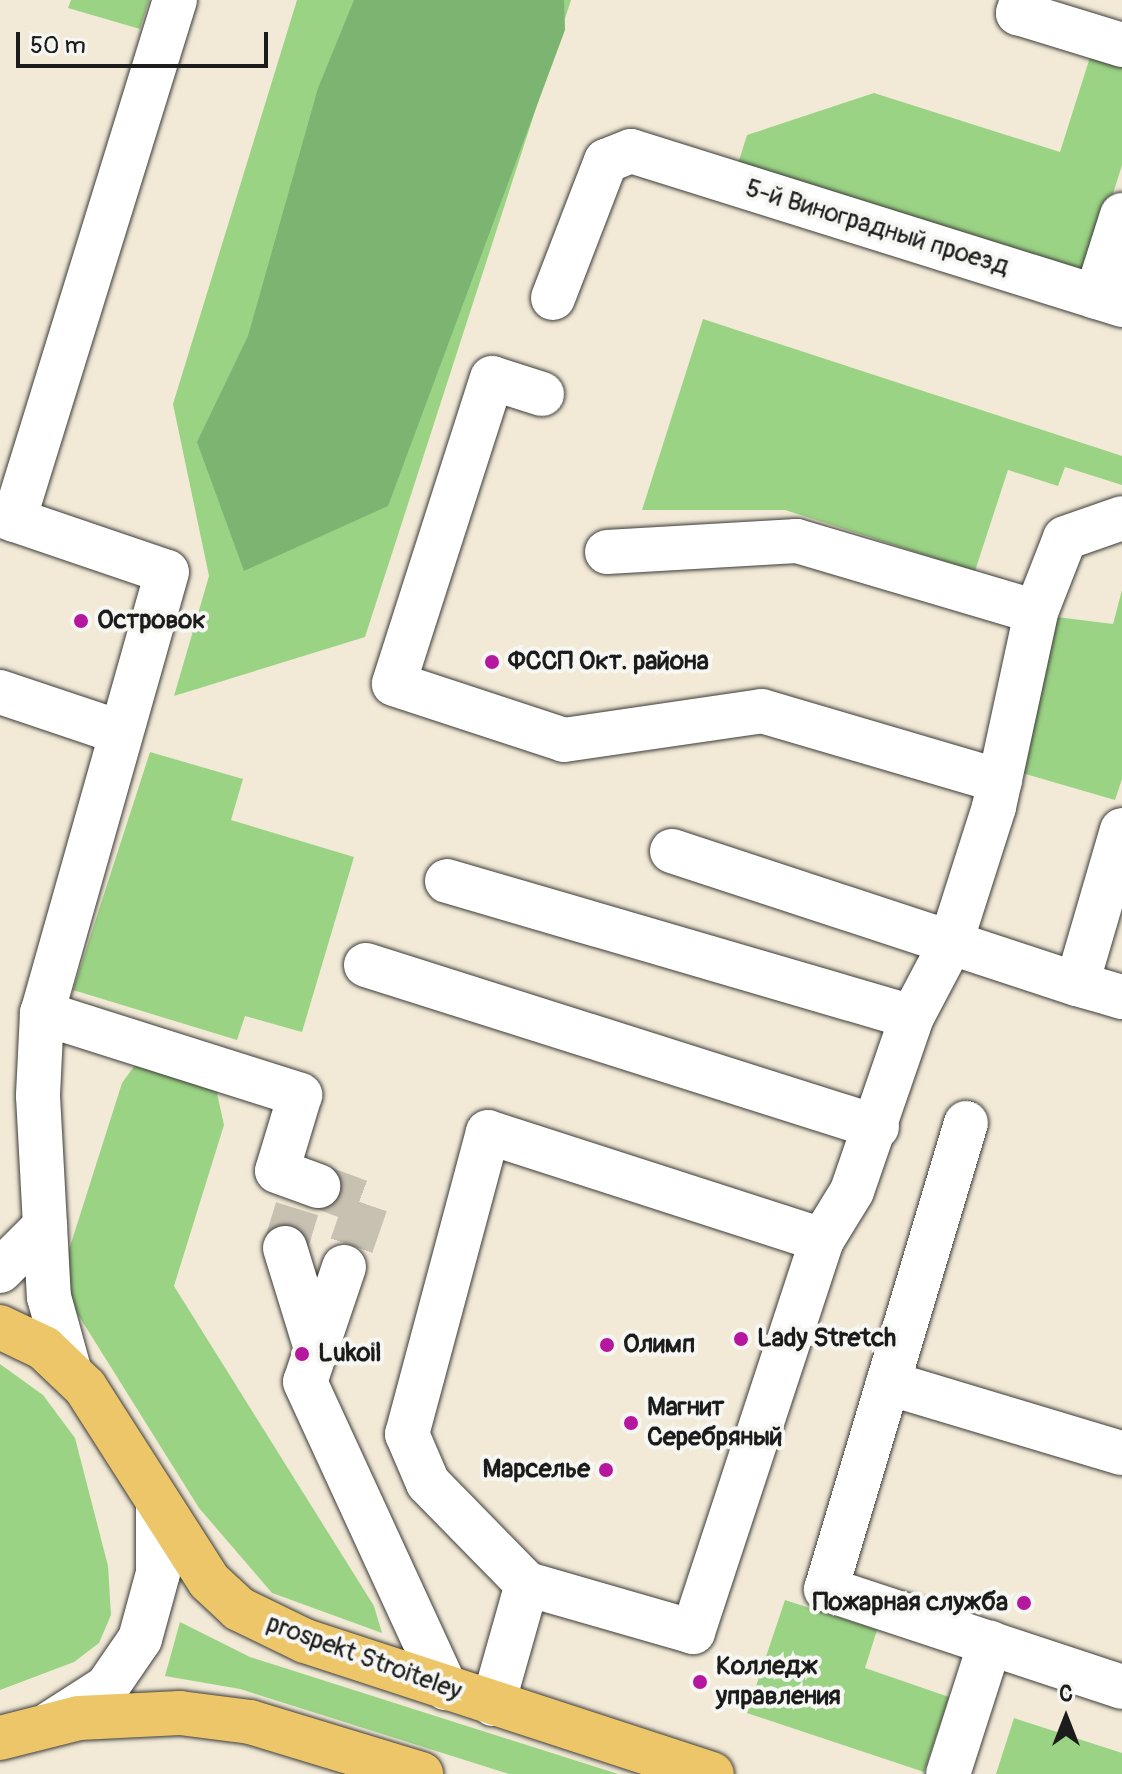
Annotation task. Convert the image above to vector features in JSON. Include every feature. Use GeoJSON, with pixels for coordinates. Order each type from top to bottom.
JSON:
{"type":"FeatureCollection","features":[{"type":"Feature","properties":{"kind":"main road","name":"prospekt Stroiteley"},"geometry":{"type":"LineString","coordinates":[[0,1327],[69,1369],[209,1581],[239,1609],[305,1641],[712,1774]]}},
{"type":"Feature","properties":{"kind":"main road"},"geometry":{"type":"LineString","coordinates":[[0,1738],[51,1723],[149,1713],[219,1717],[421,1774]]}},
{"type":"Feature","properties":{"kind":"street"},"geometry":{"type":"LineString","coordinates":[[69,1369],[49,1297],[42,1013],[119,732],[167,572],[7,517],[175,0]]}},
{"type":"Feature","properties":{"kind":"street"},"geometry":{"type":"LineString","coordinates":[[1022,0],[1018,13],[1122,45]]}},
{"type":"Feature","properties":{"kind":"street","name":"5-й Виноградный проезд"},"geometry":{"type":"LineString","coordinates":[[553,298],[606,161],[631,151],[1109,301]]}},
{"type":"Feature","properties":{"kind":"street"},"geometry":{"type":"LineString","coordinates":[[1109,301],[1122,215]]}},
{"type":"Feature","properties":{"kind":"street"},"geometry":{"type":"LineString","coordinates":[[542,394],[492,378],[394,684],[564,740],[762,711],[1000,781]]}},
{"type":"Feature","properties":{"kind":"street"},"geometry":{"type":"LineString","coordinates":[[822,1240],[488,1132],[407,1434],[428,1483],[527,1584],[693,1632],[822,1240],[877,1127],[912,1017],[950,945],[1000,781],[1036,612],[1065,538],[1122,518]]}},
{"type":"Feature","properties":{"kind":"street"},"geometry":{"type":"LineString","coordinates":[[607,552],[797,541],[1036,612]]}},
{"type":"Feature","properties":{"kind":"street"},"geometry":{"type":"LineString","coordinates":[[0,692],[119,732]]}},
{"type":"Feature","properties":{"kind":"street"},"geometry":{"type":"LineString","coordinates":[[1077,984],[1114,880],[1122,830]]}},
{"type":"Feature","properties":{"kind":"street"},"geometry":{"type":"LineString","coordinates":[[672,851],[950,945],[1122,997]]}},
{"type":"Feature","properties":{"kind":"street"},"geometry":{"type":"LineString","coordinates":[[447,881],[912,1017]]}},
{"type":"Feature","properties":{"kind":"street"},"geometry":{"type":"LineString","coordinates":[[366,965],[877,1127]]}},
{"type":"Feature","properties":{"kind":"street"},"geometry":{"type":"LineString","coordinates":[[42,1013],[300,1095],[277,1171],[302,1206],[316,1349]]}},
{"type":"Feature","properties":{"kind":"street"},"geometry":{"type":"LineString","coordinates":[[966,1123],[826,1589],[1122,1687]]}},
{"type":"Feature","properties":{"kind":"street"},"geometry":{"type":"LineString","coordinates":[[0,1271],[45,1226]]}},
{"type":"Feature","properties":{"kind":"street"},"geometry":{"type":"LineString","coordinates":[[344,1267],[305,1382],[446,1688]]}},
{"type":"Feature","properties":{"kind":"street"},"geometry":{"type":"LineString","coordinates":[[888,1383],[1122,1453]]}},
{"type":"Feature","properties":{"kind":"street"},"geometry":{"type":"LineString","coordinates":[[51,1723],[107,1687],[140,1639],[158,1573],[158,1502]]}},
{"type":"Feature","properties":{"kind":"street"},"geometry":{"type":"LineString","coordinates":[[493,1704],[527,1584]]}},
{"type":"Feature","properties":{"kind":"street"},"geometry":{"type":"LineString","coordinates":[[948,1774],[990,1643]]}},
{"type":"Feature","properties":{"kind":"green space"},"geometry":{"type":"Polygon","coordinates":[[[71,0],[149,0],[140,29],[68,8],[71,0]]]}},
{"type":"Feature","properties":{"kind":"green space"},"geometry":{"type":"Polygon","coordinates":[[[297,0],[571,0],[365,637],[174,696],[209,576],[173,404],[297,0]]]}},
{"type":"Feature","properties":{"kind":"green space"},"geometry":{"type":"Polygon","coordinates":[[[354,0],[564,0],[565,30],[388,506],[244,571],[197,442],[248,336],[318,88],[354,0]]]}},
{"type":"Feature","properties":{"kind":"green space"},"geometry":{"type":"Polygon","coordinates":[[[1091,54],[1122,64],[1122,165],[1086,280],[736,170],[747,135],[874,93],[1060,152],[1091,54]]]}},
{"type":"Feature","properties":{"kind":"green space"},"geometry":{"type":"Polygon","coordinates":[[[703,319],[1122,456],[1122,485],[1065,467],[1058,486],[1008,470],[975,571],[785,510],[642,510],[703,319]]]}},
{"type":"Feature","properties":{"kind":"green space"},"geometry":{"type":"Polygon","coordinates":[[[1122,590],[1122,779],[1115,800],[1012,770],[1057,617],[1113,624],[1122,590]]]}},
{"type":"Feature","properties":{"kind":"green space"},"geometry":{"type":"Polygon","coordinates":[[[150,752],[243,779],[231,820],[354,857],[302,1032],[245,1016],[237,1040],[73,990],[150,752]]]}},
{"type":"Feature","properties":{"kind":"green space"},"geometry":{"type":"Polygon","coordinates":[[[138,1061],[214,1079],[224,1125],[174,1286],[374,1606],[382,1633],[272,1593],[199,1508],[72,1305],[67,1256],[122,1083],[138,1061]]]}},
{"type":"Feature","properties":{"kind":"green space"},"geometry":{"type":"Polygon","coordinates":[[[0,1364],[43,1395],[75,1438],[108,1566],[111,1615],[99,1643],[74,1662],[0,1690],[0,1364]]]}},
{"type":"Feature","properties":{"kind":"green space"},"geometry":{"type":"Polygon","coordinates":[[[785,1600],[877,1630],[865,1668],[949,1697],[924,1772],[747,1713],[785,1600]]]}},
{"type":"Feature","properties":{"kind":"green space"},"geometry":{"type":"Polygon","coordinates":[[[180,1622],[250,1657],[618,1774],[509,1774],[240,1689],[165,1676],[180,1622]]]}},
{"type":"Feature","properties":{"kind":"green space"},"geometry":{"type":"Polygon","coordinates":[[[1014,1718],[1122,1753],[1122,1774],[996,1774],[1014,1718]]]}},
{"type":"Feature","properties":{"kind":"tunnel"},"geometry":{"type":"LineString","coordinates":[[318,1186],[366,1204],[344,1267]]}},
{"type":"Feature","properties":{"kind":"tunnel"},"geometry":{"type":"LineString","coordinates":[[285,1248],[297,1209]]}},
{"type":"Feature","properties":{"kind":"place","name":"Островок"},"geometry":{"type":"Point","coordinates":[81,621]}},
{"type":"Feature","properties":{"kind":"place","name":"ФССП Окт. района"},"geometry":{"type":"Point","coordinates":[492,662]}},
{"type":"Feature","properties":{"kind":"place","name":"Lady Stretch"},"geometry":{"type":"Point","coordinates":[741,1339]}},
{"type":"Feature","properties":{"kind":"place","name":"Олимп"},"geometry":{"type":"Point","coordinates":[607,1345]}},
{"type":"Feature","properties":{"kind":"place","name":"Lukoil"},"geometry":{"type":"Point","coordinates":[302,1354]}},
{"type":"Feature","properties":{"kind":"place","name":"Магнит Серебряный"},"geometry":{"type":"Point","coordinates":[631,1423]}},
{"type":"Feature","properties":{"kind":"place","name":"Марселье"},"geometry":{"type":"Point","coordinates":[606,1470]}},
{"type":"Feature","properties":{"kind":"place","name":"Пожарная служба"},"geometry":{"type":"Point","coordinates":[1024,1603]}},
{"type":"Feature","properties":{"kind":"place","name":"Колледж управления"},"geometry":{"type":"Point","coordinates":[700,1682]}}]}
